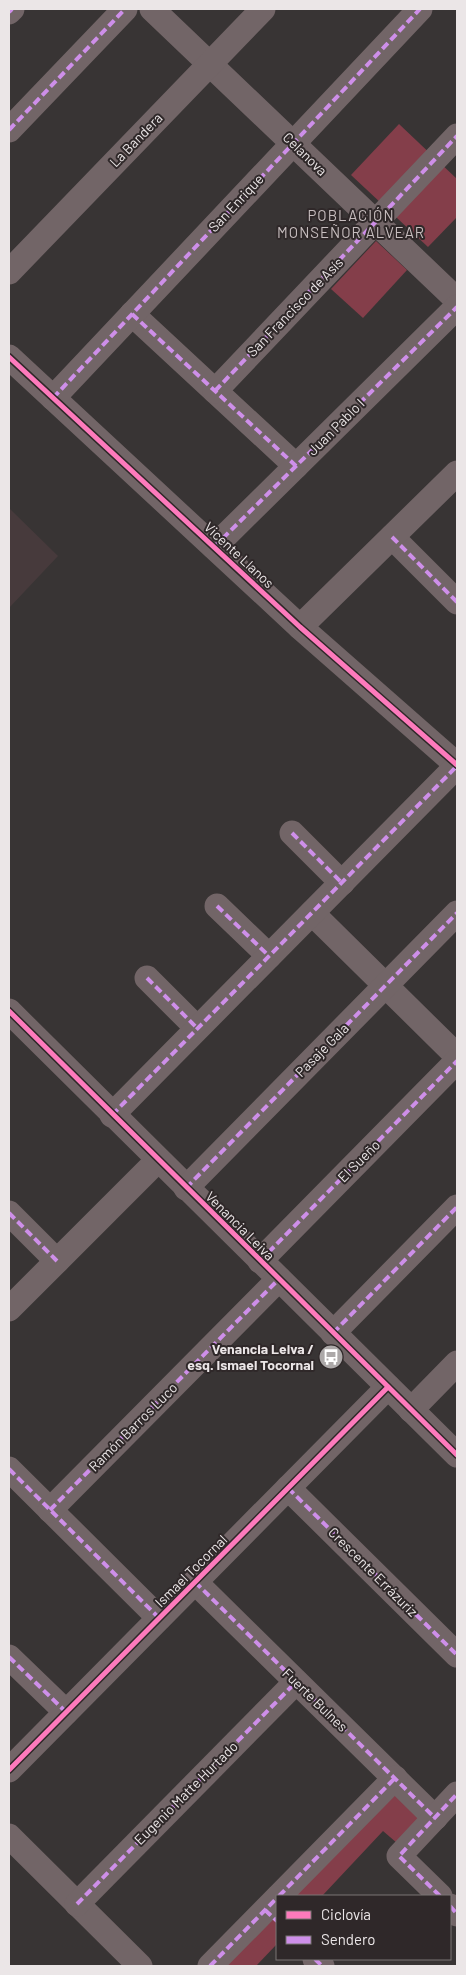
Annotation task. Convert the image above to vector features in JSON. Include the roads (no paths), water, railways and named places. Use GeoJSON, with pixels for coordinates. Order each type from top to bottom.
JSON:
{"type":"FeatureCollection","features":[{"type":"Feature","properties":{"kind":"street"},"geometry":{"type":"LineString","coordinates":[[9,12],[12,9]]}},
{"type":"Feature","properties":{"kind":"street"},"geometry":{"type":"LineString","coordinates":[[9,130],[125,9]]}},
{"type":"Feature","properties":{"kind":"street","name":"Celanova"},"geometry":{"type":"LineString","coordinates":[[152,9],[457,300]]}},
{"type":"Feature","properties":{"kind":"street","name":"La Bandera"},"geometry":{"type":"LineString","coordinates":[[9,272],[263,9]]}},
{"type":"Feature","properties":{"kind":"street","name":"San Enrique"},"geometry":{"type":"LineString","coordinates":[[53,398],[420,9]]}},
{"type":"Feature","properties":{"kind":"street","name":"San Francisco de Asís"},"geometry":{"type":"LineString","coordinates":[[215,391],[457,136]]}},
{"type":"Feature","properties":{"kind":"street","name":"Juan Pablo I"},"geometry":{"type":"LineString","coordinates":[[214,547],[457,307]]}},
{"type":"Feature","properties":{"kind":"street"},"geometry":{"type":"LineString","coordinates":[[132,314],[296,466]]}},
{"type":"Feature","properties":{"kind":"street","name":"Vicente Llanos"},"geometry":{"type":"LineString","coordinates":[[9,357],[300,627],[457,766]]}},
{"type":"Feature","properties":{"kind":"street"},"geometry":{"type":"LineString","coordinates":[[300,627],[457,473]]}},
{"type":"Feature","properties":{"kind":"street"},"geometry":{"type":"LineString","coordinates":[[392,537],[457,602]]}},
{"type":"Feature","properties":{"kind":"street"},"geometry":{"type":"LineString","coordinates":[[112,1114],[457,766]]}},
{"type":"Feature","properties":{"kind":"street"},"geometry":{"type":"LineString","coordinates":[[292,833],[342,882]]}},
{"type":"Feature","properties":{"kind":"street"},"geometry":{"type":"LineString","coordinates":[[217,906],[269,956]]}},
{"type":"Feature","properties":{"kind":"street"},"geometry":{"type":"LineString","coordinates":[[312,913],[457,1056]]}},
{"type":"Feature","properties":{"kind":"street","name":"Pasaje Gala"},"geometry":{"type":"LineString","coordinates":[[186,1188],[457,913]]}},
{"type":"Feature","properties":{"kind":"street"},"geometry":{"type":"LineString","coordinates":[[147,978],[197,1028]]}},
{"type":"Feature","properties":{"kind":"street","name":"Venancia Leiva"},"geometry":{"type":"LineString","coordinates":[[9,1011],[457,1455]]}},
{"type":"Feature","properties":{"kind":"street","name":"El Sueño"},"geometry":{"type":"LineString","coordinates":[[260,1261],[457,1061]]}},
{"type":"Feature","properties":{"kind":"street"},"geometry":{"type":"LineString","coordinates":[[9,1309],[158,1160]]}},
{"type":"Feature","properties":{"kind":"street"},"geometry":{"type":"LineString","coordinates":[[333,1333],[457,1207]]}},
{"type":"Feature","properties":{"kind":"street"},"geometry":{"type":"LineString","coordinates":[[9,1213],[57,1261]]}},
{"type":"Feature","properties":{"kind":"street","name":"Ramón Barros Luco"},"geometry":{"type":"LineString","coordinates":[[50,1510],[279,1279]]}},
{"type":"Feature","properties":{"kind":"street"},"geometry":{"type":"LineString","coordinates":[[411,1410],[457,1363]]}},
{"type":"Feature","properties":{"kind":"street","name":"Ismael Tocornal"},"geometry":{"type":"LineString","coordinates":[[9,1770],[388,1387]]}},
{"type":"Feature","properties":{"kind":"street"},"geometry":{"type":"LineString","coordinates":[[9,1469],[159,1618]]}},
{"type":"Feature","properties":{"kind":"street","name":"Crescente Errázuriz"},"geometry":{"type":"LineString","coordinates":[[288,1488],[457,1655]]}},
{"type":"Feature","properties":{"kind":"street","name":"Fuerte Bulnes"},"geometry":{"type":"LineString","coordinates":[[195,1582],[435,1818]]}},
{"type":"Feature","properties":{"kind":"street"},"geometry":{"type":"LineString","coordinates":[[9,1656],[66,1712]]}},
{"type":"Feature","properties":{"kind":"street","name":"Eugenio Matte Hurtado"},"geometry":{"type":"LineString","coordinates":[[77,1904],[296,1682]]}},
{"type":"Feature","properties":{"kind":"street"},"geometry":{"type":"LineString","coordinates":[[285,1895],[394,1778]]}},
{"type":"Feature","properties":{"kind":"street"},"geometry":{"type":"LineString","coordinates":[[439,1895],[399,1856],[457,1794]]}},
{"type":"Feature","properties":{"kind":"street"},"geometry":{"type":"LineString","coordinates":[[9,1836],[140,1966]]}},
{"type":"Feature","properties":{"kind":"street"},"geometry":{"type":"LineString","coordinates":[[210,1966],[275,1906]]}},
{"type":"Feature","properties":{"kind":"place","name":"Venancia Leiva / esq. Ismael Tocornal"},"geometry":{"type":"Point","coordinates":[331,1357]}},
{"type":"Feature","properties":{"kind":"district","name":"POBLACIÓN MONSEÑOR ALVEAR"},"geometry":{"type":"Point","coordinates":[351,224]}}]}
